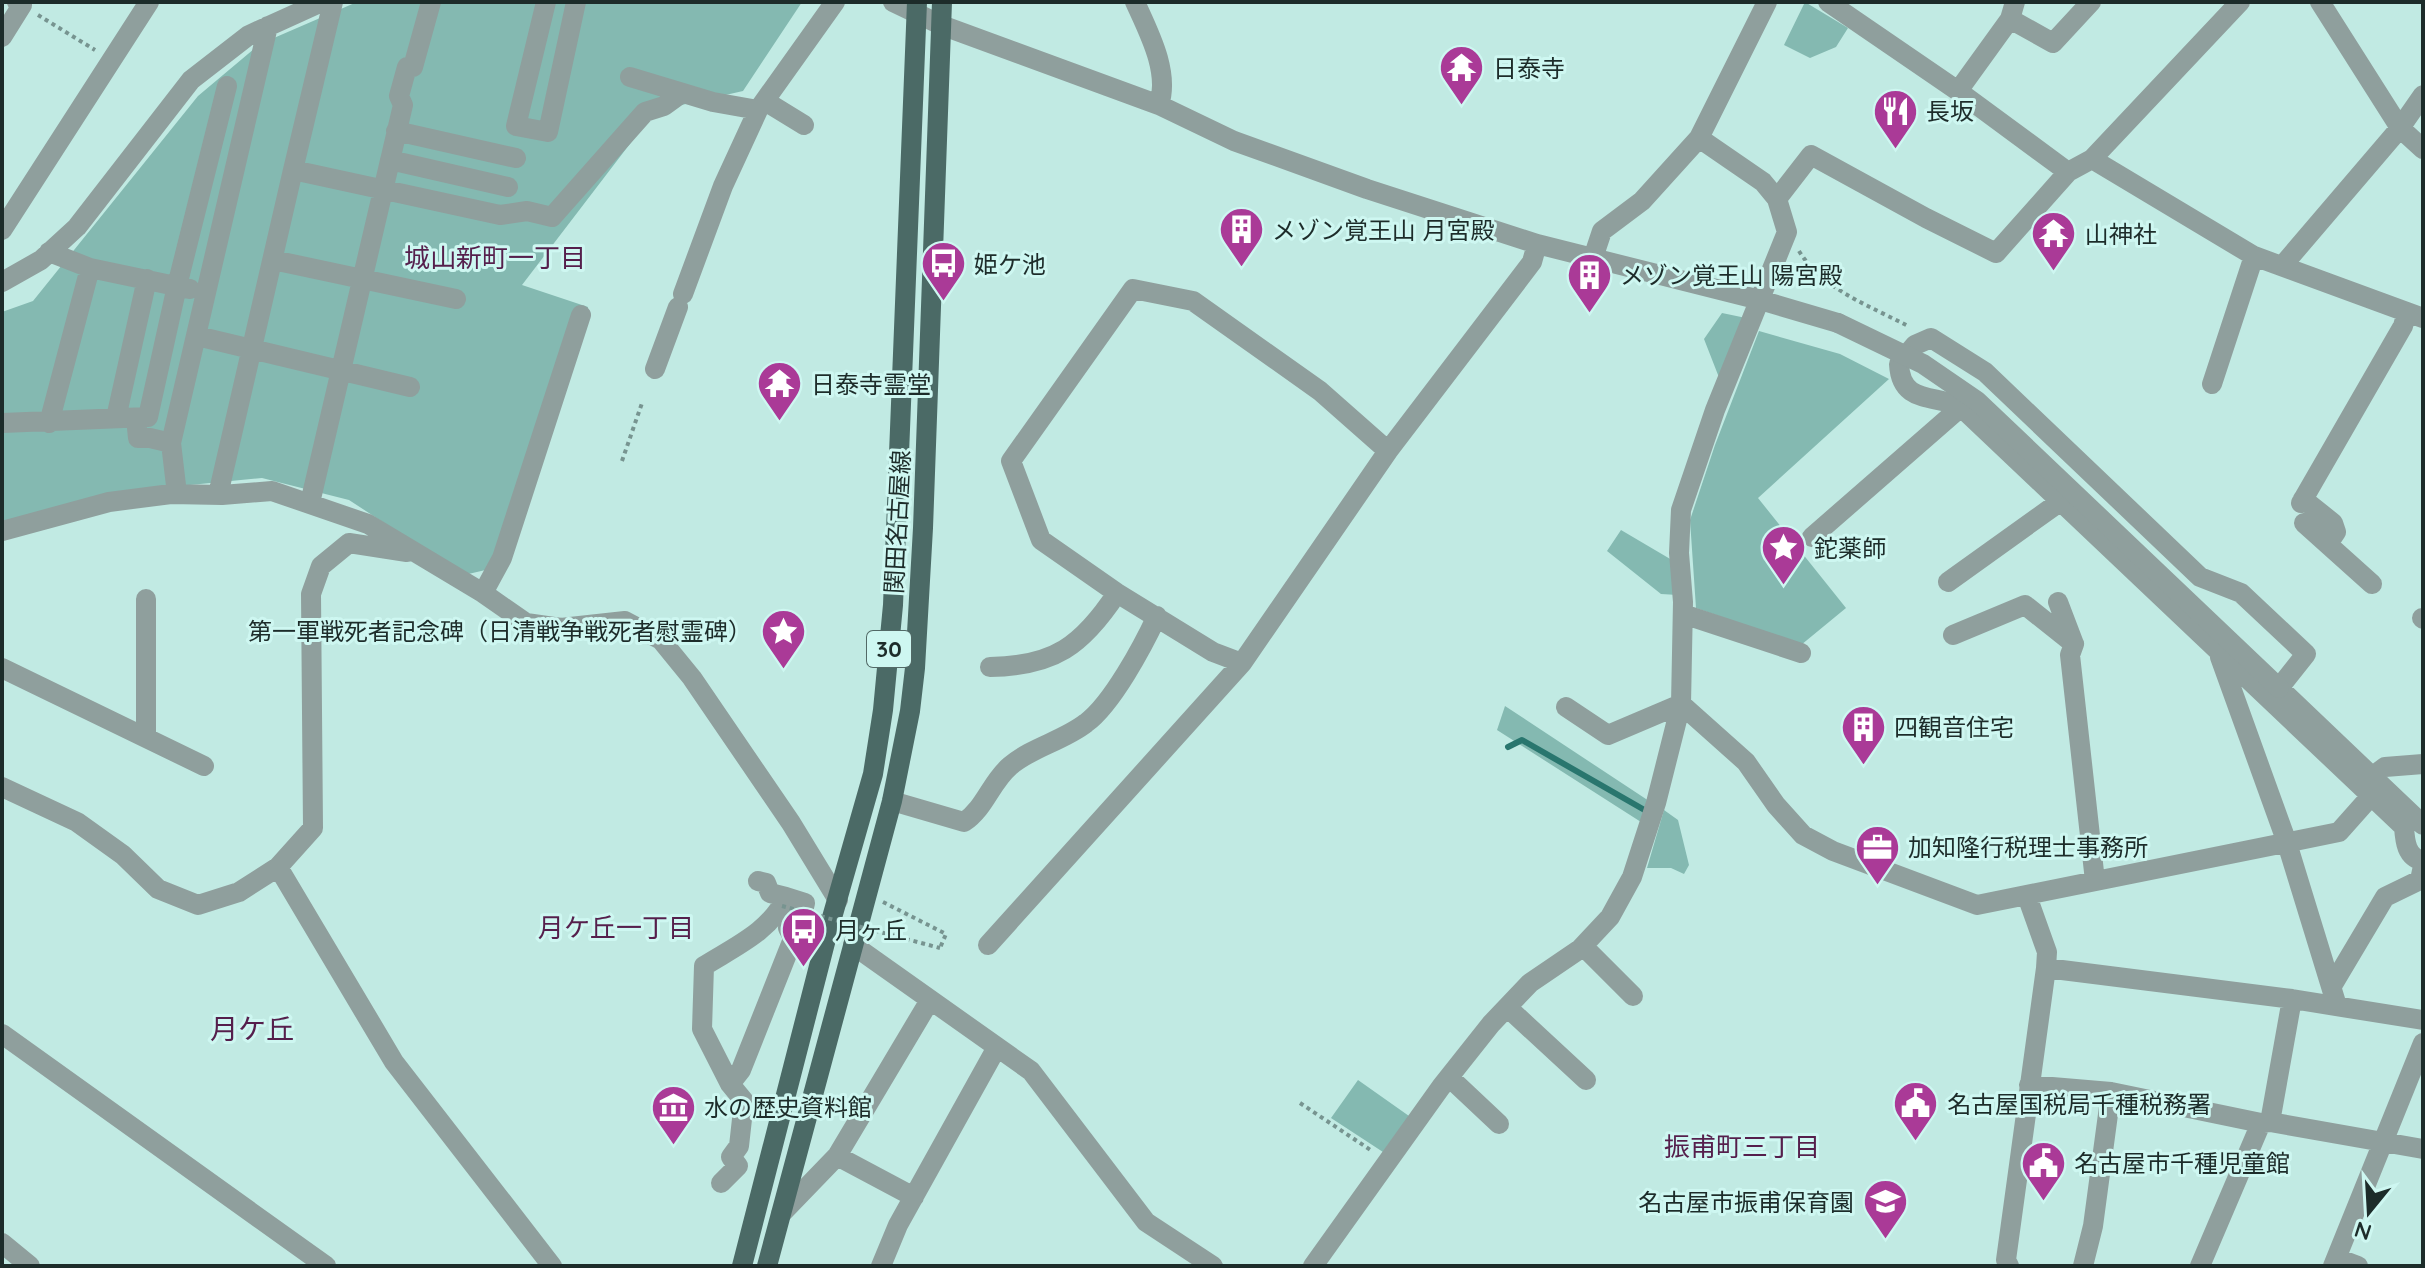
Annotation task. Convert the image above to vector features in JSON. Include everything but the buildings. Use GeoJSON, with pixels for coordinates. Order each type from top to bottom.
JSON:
{"type":"FeatureCollection","features":[{"type":"Feature","properties":{"kind":"main road","name":"関田名古屋線"},"geometry":{"type":"LineString","coordinates":[[767,1266],[892,801],[915,668],[942,2]]}},
{"type":"Feature","properties":{"kind":"main road","name":"関田名古屋線"},"geometry":{"type":"LineString","coordinates":[[742,1266],[826,939],[873,774],[885,695],[893,605],[917,9]]}},
{"type":"Feature","properties":{"kind":"street"},"geometry":{"type":"LineString","coordinates":[[2,230],[149,2]]}},
{"type":"Feature","properties":{"kind":"street"},"geometry":{"type":"LineString","coordinates":[[2,282],[41,260],[77,227],[191,80],[249,35],[322,2]]}},
{"type":"Feature","properties":{"kind":"street"},"geometry":{"type":"LineString","coordinates":[[218,495],[333,2]]}},
{"type":"Feature","properties":{"kind":"street"},"geometry":{"type":"LineString","coordinates":[[310,503],[403,105],[399,96],[407,67],[413,67],[431,2]]}},
{"type":"Feature","properties":{"kind":"street"},"geometry":{"type":"LineString","coordinates":[[546,2],[516,126],[548,132],[576,2]]}},
{"type":"Feature","properties":{"kind":"street"},"geometry":{"type":"LineString","coordinates":[[655,369],[723,186],[762,106],[835,2]]}},
{"type":"Feature","properties":{"kind":"street"},"geometry":{"type":"LineString","coordinates":[[893,2],[917,9],[941,25],[1159,105],[1234,141],[1367,189],[1537,244],[1760,300],[1838,323],[1923,364],[1977,401],[2279,688],[2372,786],[2404,827],[2405,846],[2423,864],[2420,880],[2385,897],[2334,996]]}},
{"type":"Feature","properties":{"kind":"street"},"geometry":{"type":"LineString","coordinates":[[1135,2],[1154,44],[1164,90],[1159,105]]}},
{"type":"Feature","properties":{"kind":"street"},"geometry":{"type":"LineString","coordinates":[[1593,258],[1602,231],[1642,201],[1699,138],[1767,2]]}},
{"type":"Feature","properties":{"kind":"street"},"geometry":{"type":"LineString","coordinates":[[1828,2],[1958,91],[2068,172]]}},
{"type":"Feature","properties":{"kind":"street"},"geometry":{"type":"LineString","coordinates":[[1958,91],[2012,11],[2053,43],[2091,2]]}},
{"type":"Feature","properties":{"kind":"street"},"geometry":{"type":"LineString","coordinates":[[1777,199],[1811,155],[1996,253],[2068,172],[2092,159],[2240,2]]}},
{"type":"Feature","properties":{"kind":"street"},"geometry":{"type":"LineString","coordinates":[[2320,2],[2400,128],[2423,149]]}},
{"type":"Feature","properties":{"kind":"street"},"geometry":{"type":"LineString","coordinates":[[2,37],[20,4]]}},
{"type":"Feature","properties":{"kind":"street"},"geometry":{"type":"LineString","coordinates":[[177,494],[171,443],[268,26]]}},
{"type":"Feature","properties":{"kind":"street"},"geometry":{"type":"LineString","coordinates":[[210,64],[227,86],[252,93]]}},
{"type":"Feature","properties":{"kind":"street"},"geometry":{"type":"LineString","coordinates":[[630,77],[682,93],[762,106],[804,125]]}},
{"type":"Feature","properties":{"kind":"street"},"geometry":{"type":"LineString","coordinates":[[2,423],[148,417],[227,86]]}},
{"type":"Feature","properties":{"kind":"street"},"geometry":{"type":"LineString","coordinates":[[293,170],[500,215],[527,211],[552,217],[645,112],[664,106],[682,93]]}},
{"type":"Feature","properties":{"kind":"street"},"geometry":{"type":"LineString","coordinates":[[2283,265],[2400,128],[2423,95]]}},
{"type":"Feature","properties":{"kind":"street"},"geometry":{"type":"LineString","coordinates":[[500,215],[524,128]]}},
{"type":"Feature","properties":{"kind":"street"},"geometry":{"type":"LineString","coordinates":[[396,131],[516,158]]}},
{"type":"Feature","properties":{"kind":"street"},"geometry":{"type":"LineString","coordinates":[[1313,1266],[1449,1077],[1530,983],[1583,946],[1610,917],[1632,877],[1681,704],[1681,510],[1715,410],[1787,232],[1777,199],[1763,182],[1699,138]]}},
{"type":"Feature","properties":{"kind":"street"},"geometry":{"type":"LineString","coordinates":[[2092,159],[2254,256],[2415,315],[2403,326],[2303,509],[2333,523],[2336,532],[2328,544],[2372,584]]}},
{"type":"Feature","properties":{"kind":"street"},"geometry":{"type":"LineString","coordinates":[[390,160],[508,187]]}},
{"type":"Feature","properties":{"kind":"street"},"geometry":{"type":"LineString","coordinates":[[988,945],[1242,663],[1388,451],[1532,262],[1537,244]]}},
{"type":"Feature","properties":{"kind":"street"},"geometry":{"type":"LineString","coordinates":[[49,252],[90,268],[205,292]]}},
{"type":"Feature","properties":{"kind":"street"},"geometry":{"type":"LineString","coordinates":[[2212,384],[2254,256]]}},
{"type":"Feature","properties":{"kind":"street"},"geometry":{"type":"LineString","coordinates":[[273,260],[456,299]]}},
{"type":"Feature","properties":{"kind":"street"},"geometry":{"type":"LineString","coordinates":[[49,423],[90,268]]}},
{"type":"Feature","properties":{"kind":"street"},"geometry":{"type":"LineString","coordinates":[[147,279],[126,418],[138,438],[171,443]]}},
{"type":"Feature","properties":{"kind":"street"},"geometry":{"type":"LineString","coordinates":[[1242,663],[1213,652],[1117,593],[1041,540],[1011,461],[1133,289],[1193,301],[1320,391],[1388,451]]}},
{"type":"Feature","properties":{"kind":"street"},"geometry":{"type":"LineString","coordinates":[[483,593],[502,558],[581,315]]}},
{"type":"Feature","properties":{"kind":"street"},"geometry":{"type":"LineString","coordinates":[[197,336],[410,387]]}},
{"type":"Feature","properties":{"kind":"street"},"geometry":{"type":"LineString","coordinates":[[2279,688],[2306,654],[2241,593],[2200,577],[1985,372],[1931,338],[1915,345],[1899,364],[1900,377],[1906,387],[1915,394],[1961,407],[2217,651],[2372,786],[2423,825]]}},
{"type":"Feature","properties":{"kind":"street"},"geometry":{"type":"LineString","coordinates":[[1812,537],[1961,407]]}},
{"type":"Feature","properties":{"kind":"street"},"geometry":{"type":"LineString","coordinates":[[2,531],[109,502],[177,494],[272,491],[368,524],[483,593],[526,623],[561,628],[625,621],[661,640],[692,678],[811,854],[838,900]]}},
{"type":"Feature","properties":{"kind":"street"},"geometry":{"type":"LineString","coordinates":[[1948,582],[2061,501]]}},
{"type":"Feature","properties":{"kind":"street"},"geometry":{"type":"LineString","coordinates":[[2,787],[77,822],[123,855],[158,889],[198,905],[239,892],[278,867],[313,828],[311,594],[321,566],[349,543],[419,554]]}},
{"type":"Feature","properties":{"kind":"street"},"geometry":{"type":"LineString","coordinates":[[990,667],[1034,664],[1064,651],[1086,632],[1117,593]]}},
{"type":"Feature","properties":{"kind":"street"},"geometry":{"type":"LineString","coordinates":[[146,599],[146,737]]}},
{"type":"Feature","properties":{"kind":"street"},"geometry":{"type":"LineString","coordinates":[[2058,602],[2074,644],[2070,655],[2095,881]]}},
{"type":"Feature","properties":{"kind":"street"},"geometry":{"type":"LineString","coordinates":[[1953,635],[2025,605],[2074,644]]}},
{"type":"Feature","properties":{"kind":"street"},"geometry":{"type":"LineString","coordinates":[[1683,614],[1801,653]]}},
{"type":"Feature","properties":{"kind":"street"},"geometry":{"type":"LineString","coordinates":[[892,801],[964,822],[977,813],[995,779],[1014,763],[1084,725],[1098,712],[1144,643],[1157,616]]}},
{"type":"Feature","properties":{"kind":"street"},"geometry":{"type":"LineString","coordinates":[[2217,651],[2286,840],[2334,996]]}},
{"type":"Feature","properties":{"kind":"street"},"geometry":{"type":"LineString","coordinates":[[2,668],[204,766]]}},
{"type":"Feature","properties":{"kind":"street"},"geometry":{"type":"LineString","coordinates":[[1566,707],[1608,735],[1681,704]]}},
{"type":"Feature","properties":{"kind":"street"},"geometry":{"type":"LineString","coordinates":[[1681,704],[1746,762],[1776,805],[1803,835],[1833,851],[1977,905],[2286,840],[2339,832],[2385,767],[2423,764]]}},
{"type":"Feature","properties":{"kind":"street"},"geometry":{"type":"LineString","coordinates":[[278,867],[394,1062],[552,1266]]}},
{"type":"Feature","properties":{"kind":"street"},"geometry":{"type":"LineString","coordinates":[[758,881],[766,883],[770,893],[784,901],[805,903],[801,919],[788,928],[796,943]]}},
{"type":"Feature","properties":{"kind":"street"},"geometry":{"type":"LineString","coordinates":[[2009,1266],[2006,1260],[2047,952],[2027,896]]}},
{"type":"Feature","properties":{"kind":"street"},"geometry":{"type":"LineString","coordinates":[[721,1183],[738,1166],[731,1157],[739,1146],[744,1101],[730,1084],[702,1029],[704,966],[758,933],[784,901]]}},
{"type":"Feature","properties":{"kind":"street"},"geometry":{"type":"LineString","coordinates":[[730,1084],[741,1070],[791,944],[826,939]]}},
{"type":"Feature","properties":{"kind":"street"},"geometry":{"type":"LineString","coordinates":[[853,945],[1031,1071],[1146,1222],[1213,1266]]}},
{"type":"Feature","properties":{"kind":"street"},"geometry":{"type":"LineString","coordinates":[[1583,946],[1633,996]]}},
{"type":"Feature","properties":{"kind":"street"},"geometry":{"type":"LineString","coordinates":[[2046,968],[2292,999],[2334,996],[2423,1020]]}},
{"type":"Feature","properties":{"kind":"street"},"geometry":{"type":"LineString","coordinates":[[2200,1266],[2266,1122],[2292,999]]}},
{"type":"Feature","properties":{"kind":"street"},"geometry":{"type":"LineString","coordinates":[[781,1214],[837,1156],[930,1000]]}},
{"type":"Feature","properties":{"kind":"street"},"geometry":{"type":"LineString","coordinates":[[1507,1007],[1586,1080]]}},
{"type":"Feature","properties":{"kind":"street"},"geometry":{"type":"LineString","coordinates":[[2,1034],[326,1266]]}},
{"type":"Feature","properties":{"kind":"street"},"geometry":{"type":"LineString","coordinates":[[2358,1266],[2335,1262],[2423,1043]]}},
{"type":"Feature","properties":{"kind":"street"},"geometry":{"type":"LineString","coordinates":[[881,1266],[898,1225],[997,1047]]}},
{"type":"Feature","properties":{"kind":"street"},"geometry":{"type":"LineString","coordinates":[[1449,1077],[1499,1124]]}},
{"type":"Feature","properties":{"kind":"street"},"geometry":{"type":"LineString","coordinates":[[2029,1085],[2111,1092],[2423,1149]]}},
{"type":"Feature","properties":{"kind":"street"},"geometry":{"type":"LineString","coordinates":[[2083,1266],[2093,1226],[2111,1092]]}},
{"type":"Feature","properties":{"kind":"street"},"geometry":{"type":"LineString","coordinates":[[837,1156],[914,1197]]}},
{"type":"Feature","properties":{"kind":"street"},"geometry":{"type":"LineString","coordinates":[[2,1243],[25,1264]]}},
{"type":"Feature","properties":{"kind":"path"},"geometry":{"type":"LineString","coordinates":[[20,4],[110,59]]}},
{"type":"Feature","properties":{"kind":"path"},"geometry":{"type":"LineString","coordinates":[[1787,232],[1808,267],[1838,290],[1931,338]]}},
{"type":"Feature","properties":{"kind":"path"},"geometry":{"type":"LineString","coordinates":[[622,461],[642,403]]}},
{"type":"Feature","properties":{"kind":"path"},"geometry":{"type":"LineString","coordinates":[[784,901],[940,948],[946,934],[881,901]]}},
{"type":"Feature","properties":{"kind":"path"},"geometry":{"type":"LineString","coordinates":[[1300,1103],[1388,1161]]}},
{"type":"Feature","properties":{"kind":"shaded area"},"geometry":{"type":"Polygon","coordinates":[[[357,2],[802,2],[743,91],[655,111],[522,285],[588,307],[507,565],[464,575],[349,500],[262,478],[129,491],[2,531],[2,312],[33,301],[198,96],[260,44],[357,2]]]}},
{"type":"Feature","properties":{"kind":"shaded area"},"geometry":{"type":"Polygon","coordinates":[[[1805,2],[1848,28],[1836,47],[1810,58],[1784,45],[1805,2]]]}},
{"type":"Feature","properties":{"kind":"shaded area"},"geometry":{"type":"Polygon","coordinates":[[[1722,313],[1746,318],[1720,380],[1704,339],[1722,313]]]}},
{"type":"Feature","properties":{"kind":"shaded area"},"geometry":{"type":"Polygon","coordinates":[[[1759,331],[1840,354],[1889,379],[1758,498],[1846,608],[1801,645],[1696,608],[1690,520],[1759,331]]]}},
{"type":"Feature","properties":{"kind":"shaded area"},"geometry":{"type":"Polygon","coordinates":[[[1621,530],[1677,563],[1678,595],[1661,594],[1607,551],[1621,530]]]}},
{"type":"Feature","properties":{"kind":"shaded area"},"geometry":{"type":"Polygon","coordinates":[[[1505,706],[1649,801],[1641,822],[1497,730],[1505,706]]]}},
{"type":"Feature","properties":{"kind":"shaded area"},"geometry":{"type":"Polygon","coordinates":[[[1664,810],[1678,820],[1689,865],[1684,874],[1671,868],[1647,868],[1664,810]]]}},
{"type":"Feature","properties":{"kind":"shaded area"},"geometry":{"type":"Polygon","coordinates":[[[1358,1080],[1409,1116],[1383,1152],[1331,1118],[1358,1080]]]}},
{"type":"Feature","properties":{"kind":"waterway"},"geometry":{"type":"LineString","coordinates":[[1508,747],[1522,740],[1648,812]]}},
{"type":"Feature","properties":{"kind":"place","name":"日泰寺"},"geometry":{"type":"Point","coordinates":[1462,107]}},
{"type":"Feature","properties":{"kind":"place","name":"長坂"},"geometry":{"type":"Point","coordinates":[1895,150]}},
{"type":"Feature","properties":{"kind":"place","name":"メゾン覚王山 月宮殿"},"geometry":{"type":"Point","coordinates":[1241,269]}},
{"type":"Feature","properties":{"kind":"place","name":"山神社"},"geometry":{"type":"Point","coordinates":[2054,273]}},
{"type":"Feature","properties":{"kind":"place","name":"姫ケ池"},"geometry":{"type":"Point","coordinates":[943,303]}},
{"type":"Feature","properties":{"kind":"place","name":"メゾン覚王山 陽宮殿"},"geometry":{"type":"Point","coordinates":[1589,314]}},
{"type":"Feature","properties":{"kind":"place","name":"日泰寺霊堂"},"geometry":{"type":"Point","coordinates":[780,423]}},
{"type":"Feature","properties":{"kind":"place","name":"鉈薬師"},"geometry":{"type":"Point","coordinates":[1783,587]}},
{"type":"Feature","properties":{"kind":"place","name":"第一軍戦死者記念碑（日清戦争戦死者慰霊碑）"},"geometry":{"type":"Point","coordinates":[783,670]}},
{"type":"Feature","properties":{"kind":"place","name":"四観音住宅"},"geometry":{"type":"Point","coordinates":[1863,766]}},
{"type":"Feature","properties":{"kind":"place","name":"加知隆行税理士事務所"},"geometry":{"type":"Point","coordinates":[1877,886]}},
{"type":"Feature","properties":{"kind":"place","name":"月ヶ丘"},"geometry":{"type":"Point","coordinates":[804,969]}},
{"type":"Feature","properties":{"kind":"place","name":"名古屋国税局千種税務署"},"geometry":{"type":"Point","coordinates":[1916,1143]}},
{"type":"Feature","properties":{"kind":"place","name":"水の歴史資料館"},"geometry":{"type":"Point","coordinates":[673,1146]}},
{"type":"Feature","properties":{"kind":"place","name":"名古屋市千種児童館"},"geometry":{"type":"Point","coordinates":[2043,1202]}},
{"type":"Feature","properties":{"kind":"place","name":"名古屋市振甫保育園"},"geometry":{"type":"Point","coordinates":[1885,1241]}},
{"type":"Feature","properties":{"kind":"district","name":"城山新町一丁目"},"geometry":{"type":"Point","coordinates":[495,257]}},
{"type":"Feature","properties":{"kind":"district","name":"月ケ丘一丁目"},"geometry":{"type":"Point","coordinates":[616,927]}},
{"type":"Feature","properties":{"kind":"district","name":"月ケ丘"},"geometry":{"type":"Point","coordinates":[252,1028]}},
{"type":"Feature","properties":{"kind":"district","name":"振甫町三丁目"},"geometry":{"type":"Point","coordinates":[1742,1146]}}]}
